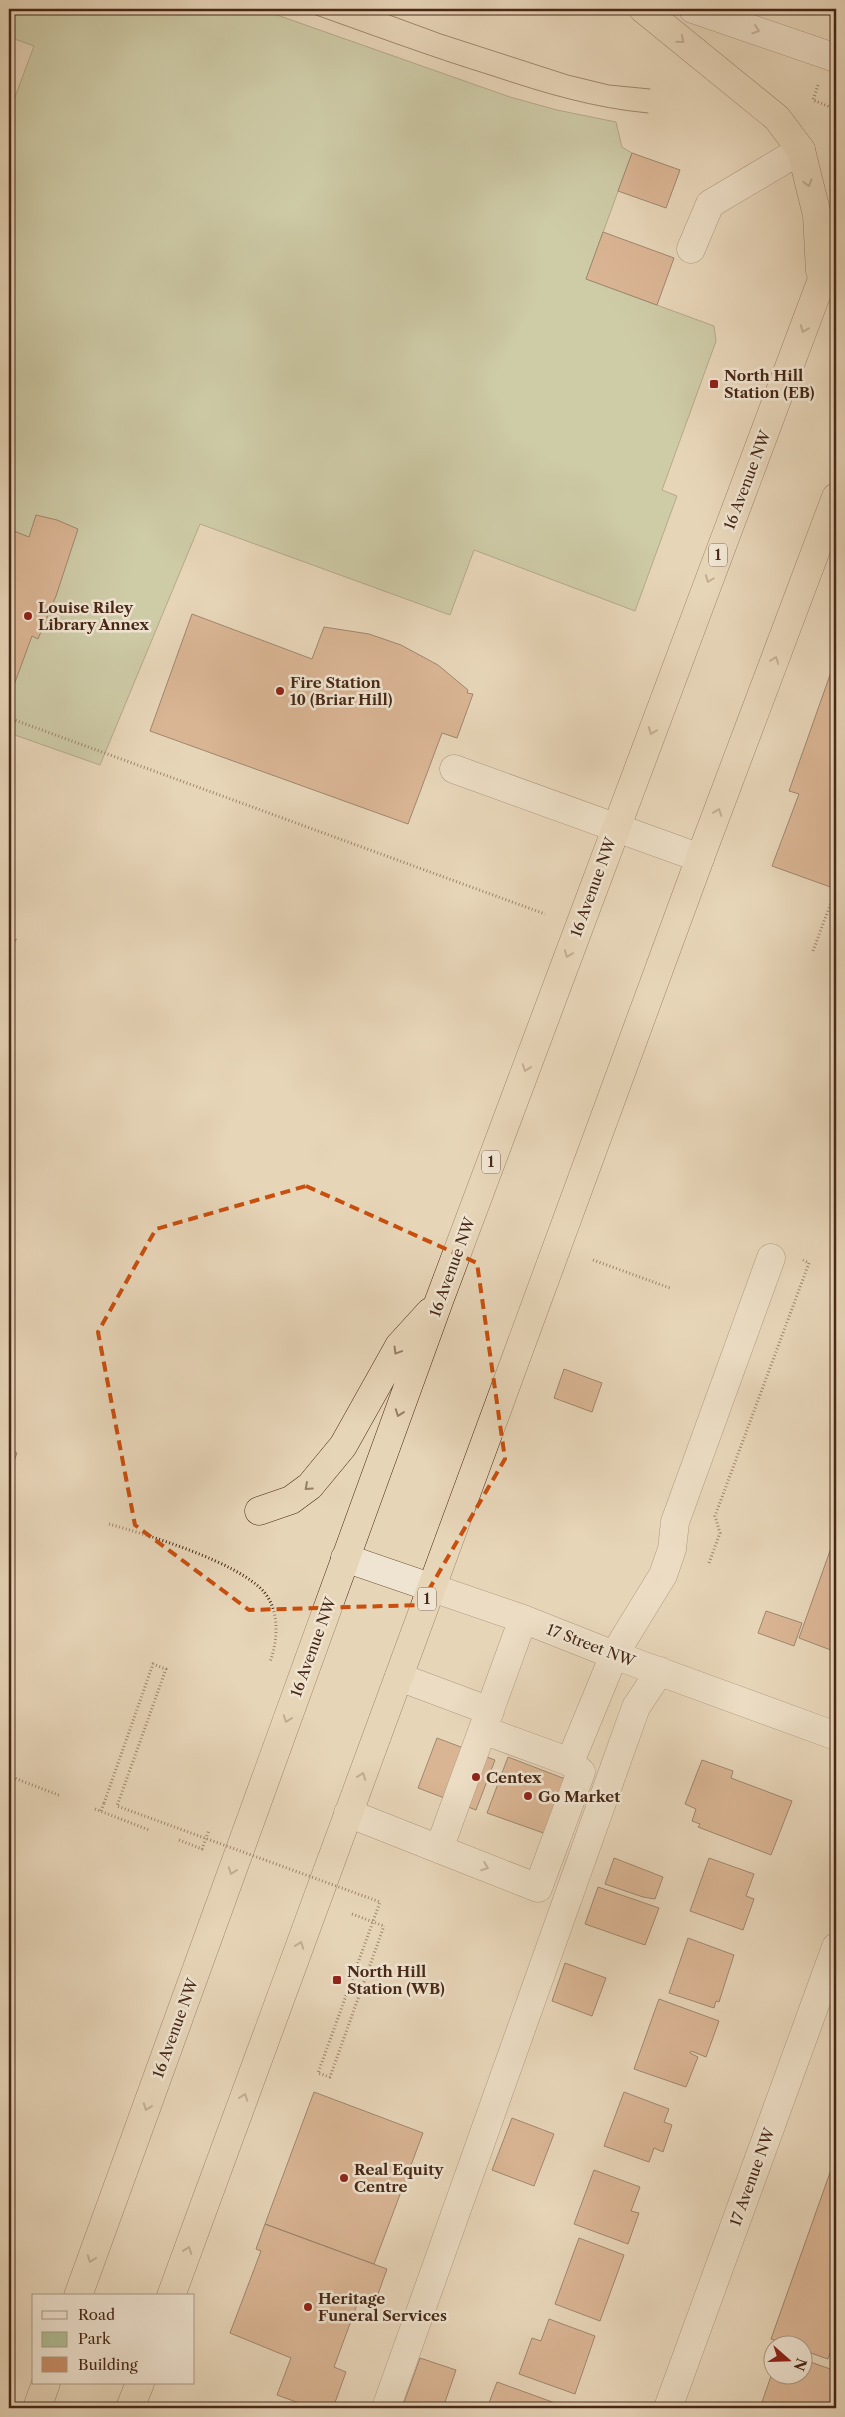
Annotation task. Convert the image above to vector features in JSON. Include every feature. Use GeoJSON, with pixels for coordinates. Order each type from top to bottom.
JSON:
{"type":"FeatureCollection","features":[{"type":"Feature","properties":{"kind":"highway"},"geometry":{"type":"LineString","coordinates":[[643,9],[777,118],[801,150],[817,215],[821,283]]}},
{"type":"Feature","properties":{"kind":"highway","name":"16 Avenue NW"},"geometry":{"type":"LineString","coordinates":[[79,2294],[345,1558],[616,826],[836,242]]}},
{"type":"Feature","properties":{"kind":"highway","name":"1"},"geometry":{"type":"LineString","coordinates":[[173,2294],[700,858],[836,497]]}},
{"type":"Feature","properties":{"kind":"highway"},"geometry":{"type":"LineString","coordinates":[[259,1511],[291,1500],[310,1486],[343,1446],[399,1346],[440,1301]]}},
{"type":"Feature","properties":{"kind":"highway"},"geometry":{"type":"LineString","coordinates":[[37,2408],[46,2384]]}},
{"type":"Feature","properties":{"kind":"highway"},"geometry":{"type":"LineString","coordinates":[[130,2408],[140,2384]]}},
{"type":"Feature","properties":{"kind":"street"},"geometry":{"type":"LineString","coordinates":[[693,9],[836,58]]}},
{"type":"Feature","properties":{"kind":"street"},"geometry":{"type":"LineString","coordinates":[[691,249],[710,204],[801,150]]}},
{"type":"Feature","properties":{"kind":"street"},"geometry":{"type":"LineString","coordinates":[[454,769],[616,826],[700,858]]}},
{"type":"Feature","properties":{"kind":"street"},"geometry":{"type":"LineString","coordinates":[[570,1762],[614,1654],[663,1575],[672,1549],[675,1522],[771,1258]]}},
{"type":"Feature","properties":{"kind":"street","name":"17 Street NW"},"geometry":{"type":"LineString","coordinates":[[345,1558],[523,1619],[836,1736]]}},
{"type":"Feature","properties":{"kind":"street"},"geometry":{"type":"LineString","coordinates":[[439,1849],[523,1619]]}},
{"type":"Feature","properties":{"kind":"street"},"geometry":{"type":"LineString","coordinates":[[386,2408],[636,1706],[660,1671]]}},
{"type":"Feature","properties":{"kind":"street"},"geometry":{"type":"LineString","coordinates":[[348,1813],[538,1888],[581,1772],[570,1762],[399,1676]]}},
{"type":"Feature","properties":{"kind":"street","name":"17 Avenue NW"},"geometry":{"type":"LineString","coordinates":[[668,2408],[836,1947]]}},
{"type":"Feature","properties":{"kind":"path"},"geometry":{"type":"LineString","coordinates":[[818,84],[813,100],[830,108]]}},
{"type":"Feature","properties":{"kind":"path"},"geometry":{"type":"LineString","coordinates":[[9,718],[545,914]]}},
{"type":"Feature","properties":{"kind":"path"},"geometry":{"type":"LineString","coordinates":[[814,951],[836,889]]}},
{"type":"Feature","properties":{"kind":"path"},"geometry":{"type":"LineString","coordinates":[[9,938],[18,941]]}},
{"type":"Feature","properties":{"kind":"path"},"geometry":{"type":"LineString","coordinates":[[593,1260],[670,1288]]}},
{"type":"Feature","properties":{"kind":"path"},"geometry":{"type":"LineString","coordinates":[[109,1524],[198,1553],[246,1578],[264,1592],[272,1607],[276,1627],[274,1649],[269,1665]]}},
{"type":"Feature","properties":{"kind":"path"},"geometry":{"type":"LineString","coordinates":[[709,1563],[717,1543]]}},
{"type":"Feature","properties":{"kind":"path"},"geometry":{"type":"LineString","coordinates":[[101,1811],[154,1664],[166,1669],[117,1806],[380,1902],[318,2073],[330,2077],[384,1926],[352,1914]]}},
{"type":"Feature","properties":{"kind":"path"},"geometry":{"type":"LineString","coordinates":[[9,1776],[61,1796]]}},
{"type":"Feature","properties":{"kind":"path"},"geometry":{"type":"LineString","coordinates":[[95,1809],[149,1830]]}},
{"type":"Feature","properties":{"kind":"path"},"geometry":{"type":"LineString","coordinates":[[179,1840],[202,1848],[211,1826]]}},
{"type":"Feature","properties":{"kind":"highlighted area"},"geometry":{"type":"Polygon","coordinates":[[[306,1186],[477,1263],[505,1459],[420,1605],[249,1610],[135,1525],[98,1332],[156,1229],[306,1186]]]}},
{"type":"Feature","properties":{"kind":"green space"},"geometry":{"type":"Polygon","coordinates":[[[9,9],[260,9],[510,97],[557,110],[616,122],[622,147],[632,153],[586,279],[714,326],[716,341],[662,490],[677,496],[635,611],[474,550],[450,615],[200,524],[100,765],[9,733],[9,113],[34,46],[9,37],[9,9]]]}},
{"type":"Feature","properties":{"kind":"building"},"geometry":{"type":"Polygon","coordinates":[[[632,153],[680,170],[666,208],[618,191],[632,153]]]}},
{"type":"Feature","properties":{"kind":"building"},"geometry":{"type":"Polygon","coordinates":[[[603,232],[674,258],[657,305],[586,279],[603,232]]]}},
{"type":"Feature","properties":{"kind":"building","name":"Louise Riley Library Annex"},"geometry":{"type":"Polygon","coordinates":[[[36,515],[57,520],[78,529],[56,596],[38,639],[32,636],[14,685],[9,683],[9,529],[29,537],[36,515]]]}},
{"type":"Feature","properties":{"kind":"building"},"geometry":{"type":"Polygon","coordinates":[[[192,614],[312,659],[324,627],[369,634],[401,645],[438,665],[468,690],[467,693],[473,694],[457,738],[442,733],[408,824],[150,731],[192,614]]]}},
{"type":"Feature","properties":{"kind":"building"},"geometry":{"type":"Polygon","coordinates":[[[836,658],[836,889],[772,866],[799,794],[789,791],[836,658]]]}},
{"type":"Feature","properties":{"kind":"building"},"geometry":{"type":"Polygon","coordinates":[[[9,858],[15,860],[9,877],[9,858]]]}},
{"type":"Feature","properties":{"kind":"building"},"geometry":{"type":"Polygon","coordinates":[[[564,1369],[602,1383],[592,1412],[554,1398],[564,1369]]]}},
{"type":"Feature","properties":{"kind":"building"},"geometry":{"type":"Polygon","coordinates":[[[9,1449],[17,1453],[9,1475],[9,1449]]]}},
{"type":"Feature","properties":{"kind":"building"},"geometry":{"type":"Polygon","coordinates":[[[836,1534],[836,1652],[799,1638],[836,1534]]]}},
{"type":"Feature","properties":{"kind":"building"},"geometry":{"type":"Polygon","coordinates":[[[766,1611],[802,1623],[794,1646],[758,1633],[766,1611]]]}},
{"type":"Feature","properties":{"kind":"building"},"geometry":{"type":"Polygon","coordinates":[[[437,1738],[495,1760],[476,1810],[418,1788],[437,1738]]]}},
{"type":"Feature","properties":{"kind":"building","name":"Go Market"},"geometry":{"type":"Polygon","coordinates":[[[508,1757],[568,1780],[549,1835],[487,1813],[508,1757]]]}},
{"type":"Feature","properties":{"kind":"building"},"geometry":{"type":"Polygon","coordinates":[[[702,1760],[733,1771],[731,1778],[792,1801],[771,1855],[698,1827],[700,1824],[692,1821],[696,1809],[685,1804],[702,1760]]]}},
{"type":"Feature","properties":{"kind":"building"},"geometry":{"type":"Polygon","coordinates":[[[614,1858],[663,1877],[655,1899],[643,1897],[605,1884],[614,1858]]]}},
{"type":"Feature","properties":{"kind":"building"},"geometry":{"type":"Polygon","coordinates":[[[709,1858],[754,1874],[746,1896],[754,1899],[743,1930],[690,1911],[709,1858]]]}},
{"type":"Feature","properties":{"kind":"building"},"geometry":{"type":"Polygon","coordinates":[[[598,1887],[659,1908],[645,1945],[585,1924],[598,1887]]]}},
{"type":"Feature","properties":{"kind":"building"},"geometry":{"type":"Polygon","coordinates":[[[688,1938],[734,1955],[719,2002],[716,2001],[714,2008],[669,1993],[688,1938]]]}},
{"type":"Feature","properties":{"kind":"building"},"geometry":{"type":"Polygon","coordinates":[[[565,1963],[606,1978],[592,2016],[552,2001],[565,1963]]]}},
{"type":"Feature","properties":{"kind":"building"},"geometry":{"type":"Polygon","coordinates":[[[659,1999],[719,2021],[706,2057],[691,2051],[690,2053],[698,2057],[686,2087],[634,2069],[659,1999]]]}},
{"type":"Feature","properties":{"kind":"building","name":"Real Equity Centre"},"geometry":{"type":"Polygon","coordinates":[[[314,2092],[423,2133],[374,2264],[265,2224],[314,2092]]]}},
{"type":"Feature","properties":{"kind":"building"},"geometry":{"type":"Polygon","coordinates":[[[624,2092],[669,2109],[664,2122],[672,2125],[663,2152],[654,2148],[649,2162],[604,2146],[624,2092]]]}},
{"type":"Feature","properties":{"kind":"building"},"geometry":{"type":"Polygon","coordinates":[[[512,2118],[554,2134],[534,2186],[492,2170],[512,2118]]]}},
{"type":"Feature","properties":{"kind":"building"},"geometry":{"type":"Polygon","coordinates":[[[832,2167],[836,2168],[836,2336],[828,2359],[812,2353],[812,2334],[773,2334],[832,2167]]]}},
{"type":"Feature","properties":{"kind":"building"},"geometry":{"type":"Polygon","coordinates":[[[594,2170],[640,2187],[631,2211],[639,2213],[628,2244],[574,2224],[594,2170]]]}},
{"type":"Feature","properties":{"kind":"building"},"geometry":{"type":"Polygon","coordinates":[[[265,2224],[387,2269],[373,2308],[358,2302],[334,2367],[346,2372],[333,2408],[313,2408],[277,2395],[291,2358],[230,2333],[261,2251],[256,2249],[265,2224]]]}},
{"type":"Feature","properties":{"kind":"building"},"geometry":{"type":"Polygon","coordinates":[[[579,2238],[624,2255],[600,2321],[555,2304],[579,2238]]]}},
{"type":"Feature","properties":{"kind":"building"},"geometry":{"type":"Polygon","coordinates":[[[549,2319],[595,2336],[575,2394],[519,2374],[532,2338],[541,2341],[549,2319]]]}},
{"type":"Feature","properties":{"kind":"building"},"geometry":{"type":"Polygon","coordinates":[[[420,2358],[456,2370],[443,2408],[402,2408],[420,2358]]]}},
{"type":"Feature","properties":{"kind":"building"},"geometry":{"type":"Polygon","coordinates":[[[812,2363],[836,2371],[836,2408],[760,2408],[768,2384],[812,2384],[812,2363]]]}},
{"type":"Feature","properties":{"kind":"building"},"geometry":{"type":"Polygon","coordinates":[[[497,2382],[569,2408],[487,2408],[497,2382]]]}},
{"type":"Feature","properties":{"kind":"tram line"},"geometry":{"type":"LineString","coordinates":[[299,9],[420,52],[531,88],[589,104],[648,113]]}},
{"type":"Feature","properties":{"kind":"tram line"},"geometry":{"type":"LineString","coordinates":[[373,9],[441,34],[568,75],[609,85],[650,89]]}},
{"type":"Feature","properties":{"kind":"place","name":"North Hill Station (EB)"},"geometry":{"type":"Point","coordinates":[714,384]}},
{"type":"Feature","properties":{"kind":"place","name":"Louise Riley Library Annex"},"geometry":{"type":"Point","coordinates":[28,616]}},
{"type":"Feature","properties":{"kind":"place","name":"Fire Station 10 (Briar Hill)"},"geometry":{"type":"Point","coordinates":[280,691]}},
{"type":"Feature","properties":{"kind":"place","name":"Centex"},"geometry":{"type":"Point","coordinates":[476,1777]}},
{"type":"Feature","properties":{"kind":"place","name":"Go Market"},"geometry":{"type":"Point","coordinates":[528,1796]}},
{"type":"Feature","properties":{"kind":"place","name":"North Hill Station (WB)"},"geometry":{"type":"Point","coordinates":[337,1980]}},
{"type":"Feature","properties":{"kind":"place","name":"Real Equity Centre"},"geometry":{"type":"Point","coordinates":[344,2178]}},
{"type":"Feature","properties":{"kind":"place","name":"Heritage Funeral Services"},"geometry":{"type":"Point","coordinates":[308,2307]}}]}
